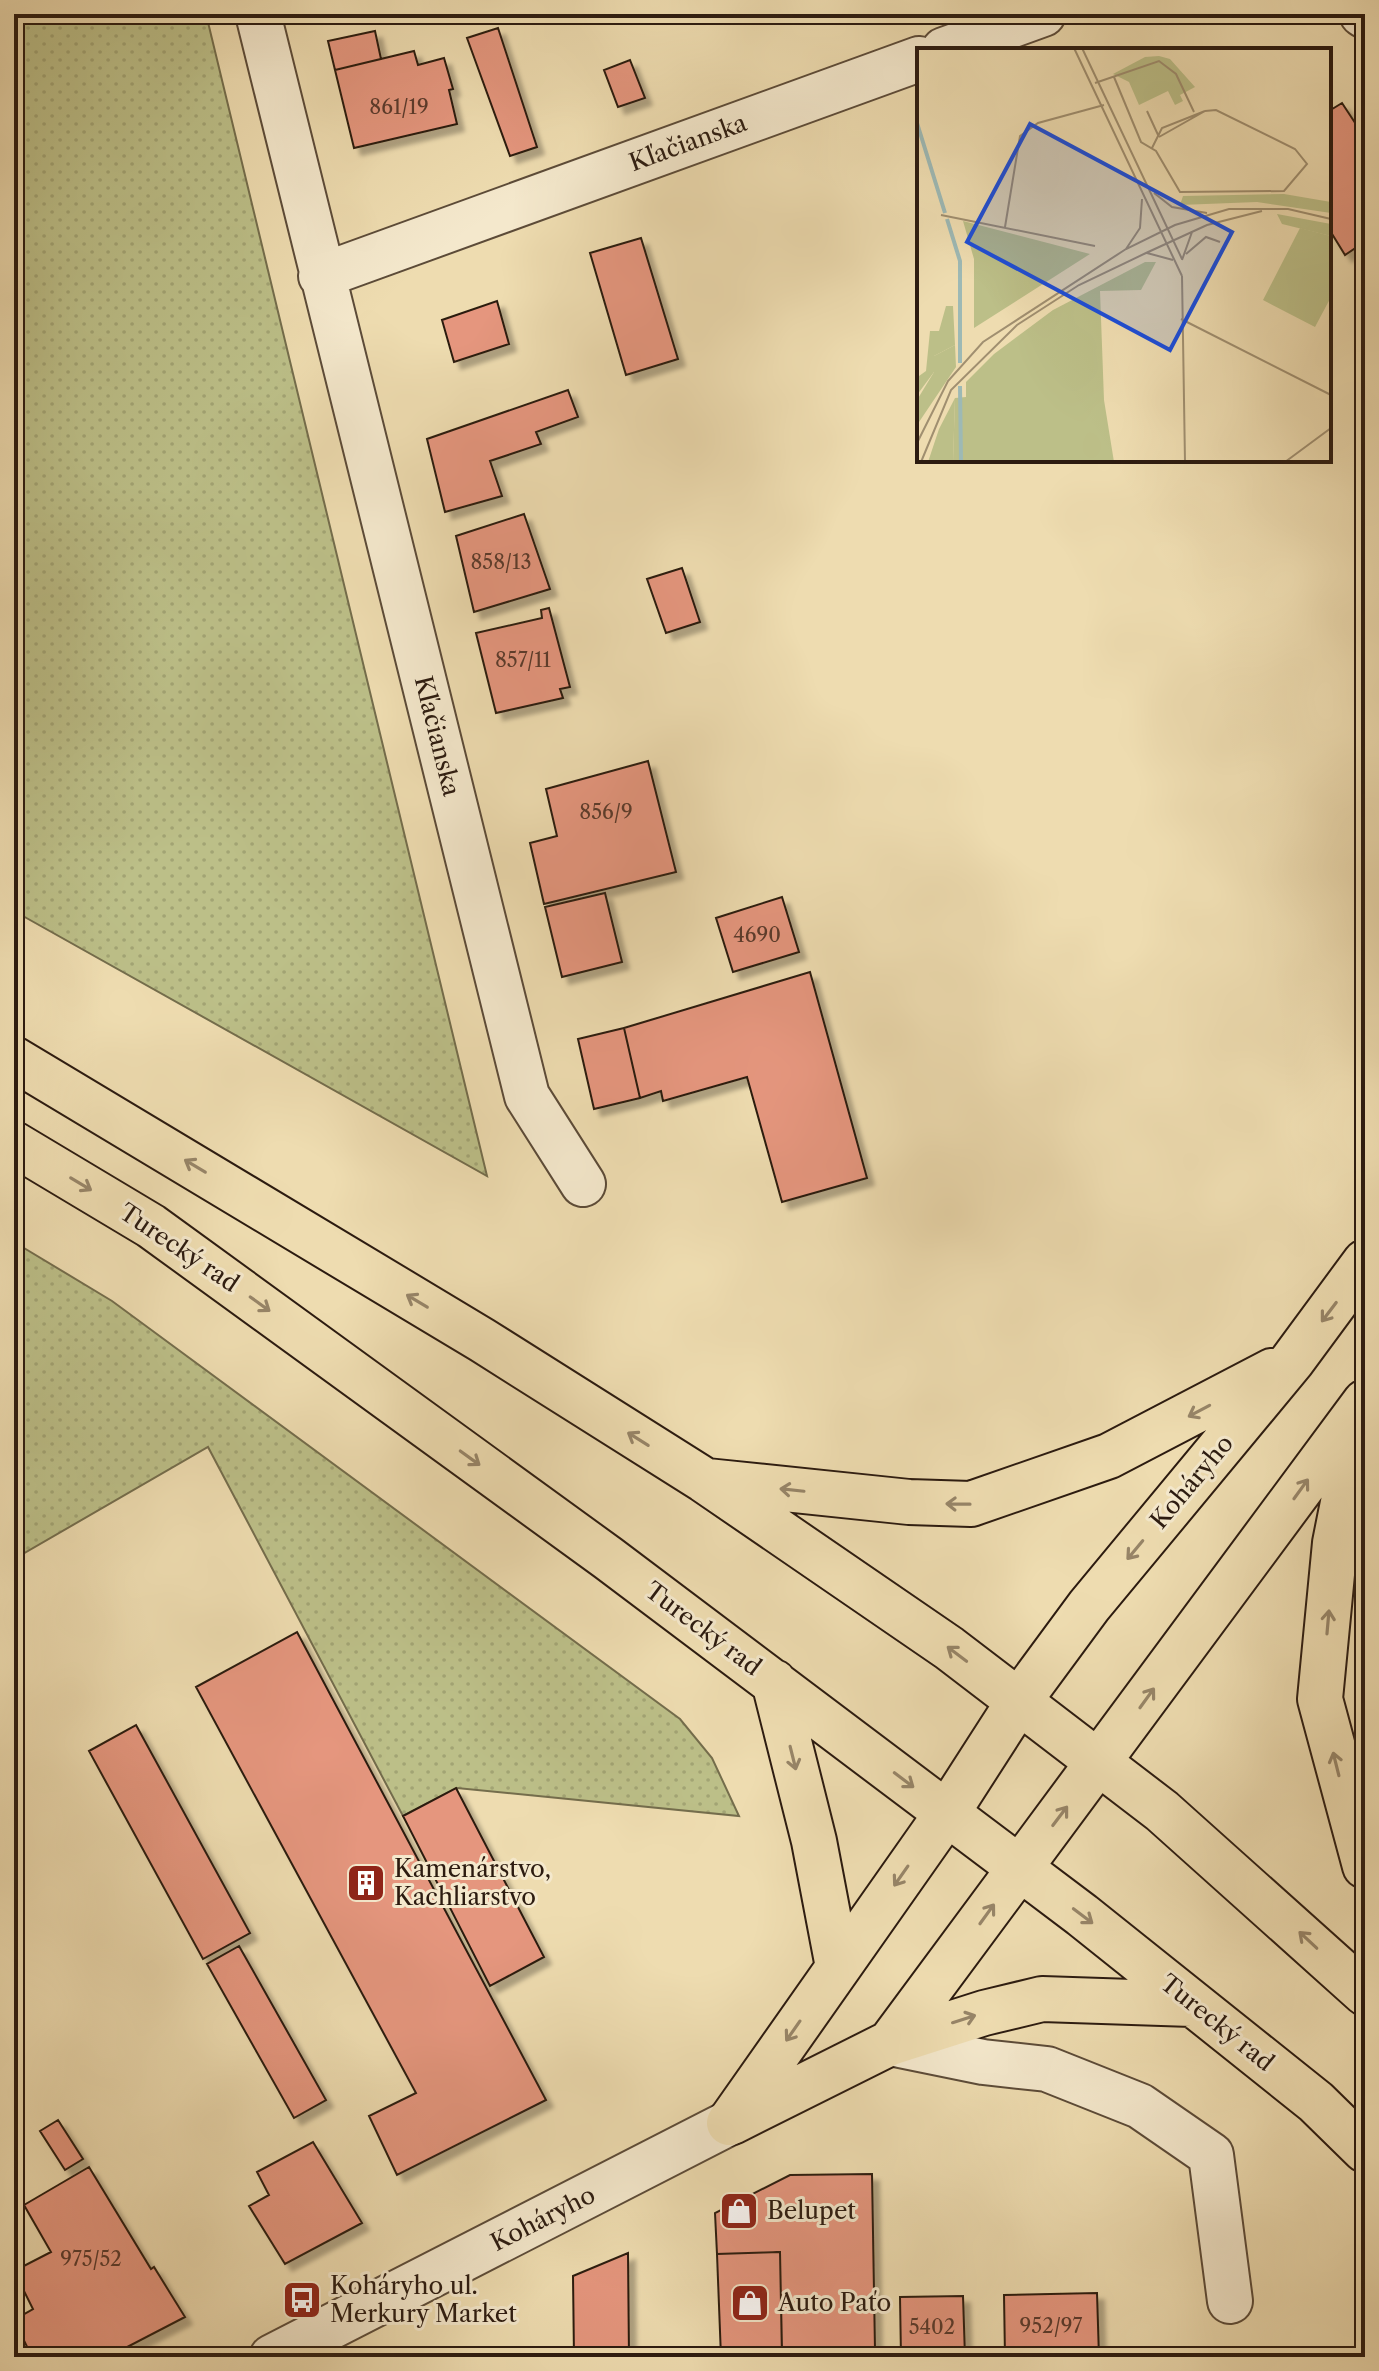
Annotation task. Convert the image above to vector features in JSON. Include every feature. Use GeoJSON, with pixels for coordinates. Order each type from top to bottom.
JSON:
{"type":"FeatureCollection","features":[{"type":"Feature","properties":{"kind":"main road"},"geometry":{"type":"LineString","coordinates":[[14,1059],[482,1340],[704,1480],[949,1648],[1101,1761],[1249,1887],[1365,1993]]}},
{"type":"Feature","properties":{"kind":"main road","name":"Turecký rad"},"geometry":{"type":"LineString","coordinates":[[14,1144],[151,1226],[774,1682],[1082,1915],[1316,2102],[1365,2150]]}},
{"type":"Feature","properties":{"kind":"main road","name":"Koháryho"},"geometry":{"type":"LineString","coordinates":[[729,2123],[947,1813],[1019,1701],[1089,1606],[1292,1361],[1365,1262]]}},
{"type":"Feature","properties":{"kind":"main road"},"geometry":{"type":"LineString","coordinates":[[704,1480],[909,1502],[971,1504],[1109,1456],[1292,1361]]}},
{"type":"Feature","properties":{"kind":"main road"},"geometry":{"type":"LineString","coordinates":[[890,2043],[1364,1404]]}},
{"type":"Feature","properties":{"kind":"main road"},"geometry":{"type":"LineString","coordinates":[[1364,1404],[1335,1543],[1320,1699],[1365,1866]]}},
{"type":"Feature","properties":{"kind":"main road"},"geometry":{"type":"LineString","coordinates":[[774,1682],[814,1841],[838,1967]]}},
{"type":"Feature","properties":{"kind":"main road"},"geometry":{"type":"LineString","coordinates":[[729,2123],[890,2043],[1042,1999],[1192,2004]]}},
{"type":"Feature","properties":{"kind":"street","name":"Kľačianska"},"geometry":{"type":"LineString","coordinates":[[258,14],[527,1096],[583,1184]]}},
{"type":"Feature","properties":{"kind":"street"},"geometry":{"type":"LineString","coordinates":[[950,48],[1043,14]]}},
{"type":"Feature","properties":{"kind":"street","name":"Kľačianska"},"geometry":{"type":"LineString","coordinates":[[321,276],[917,60]]}},
{"type":"Feature","properties":{"kind":"street"},"geometry":{"type":"LineString","coordinates":[[890,2043],[983,2062],[1047,2069],[1140,2106],[1211,2155],[1230,2301]]}},
{"type":"Feature","properties":{"kind":"street","name":"Koháryho"},"geometry":{"type":"LineString","coordinates":[[272,2357],[341,2340],[729,2123]]}},
{"type":"Feature","properties":{"kind":"green space"},"geometry":{"type":"Polygon","coordinates":[[[14,14],[206,14],[487,1176],[14,911],[14,14]]]}},
{"type":"Feature","properties":{"kind":"green space"},"geometry":{"type":"Polygon","coordinates":[[[14,1242],[112,1301],[680,1719],[712,1758],[739,1816],[457,1788],[403,1816],[208,1447],[14,1559],[14,1242]]]}},
{"type":"Feature","properties":{"kind":"building"},"geometry":{"type":"Polygon","coordinates":[[[498,28],[537,147],[510,156],[467,38],[498,28]]]}},
{"type":"Feature","properties":{"kind":"building"},"geometry":{"type":"Polygon","coordinates":[[[375,31],[381,59],[335,70],[328,41],[375,31]]]}},
{"type":"Feature","properties":{"kind":"building"},"geometry":{"type":"Polygon","coordinates":[[[414,51],[418,65],[444,58],[453,89],[449,90],[457,124],[354,148],[335,70],[414,51]]]}},
{"type":"Feature","properties":{"kind":"building"},"geometry":{"type":"Polygon","coordinates":[[[630,60],[645,98],[618,107],[604,70],[630,60]]]}},
{"type":"Feature","properties":{"kind":"building"},"geometry":{"type":"Polygon","coordinates":[[[1342,103],[1365,138],[1365,246],[1363,243],[1345,255],[1331,232],[1331,110],[1342,103]]]}},
{"type":"Feature","properties":{"kind":"building"},"geometry":{"type":"Polygon","coordinates":[[[641,238],[678,359],[626,375],[590,253],[641,238]]]}},
{"type":"Feature","properties":{"kind":"building"},"geometry":{"type":"Polygon","coordinates":[[[497,301],[509,344],[454,362],[442,320],[497,301]]]}},
{"type":"Feature","properties":{"kind":"building"},"geometry":{"type":"Polygon","coordinates":[[[568,390],[578,417],[536,432],[541,444],[490,461],[502,496],[445,512],[427,439],[568,390]]]}},
{"type":"Feature","properties":{"kind":"building"},"geometry":{"type":"Polygon","coordinates":[[[524,514],[550,589],[474,612],[456,536],[524,514]]]}},
{"type":"Feature","properties":{"kind":"building"},"geometry":{"type":"Polygon","coordinates":[[[682,568],[700,622],[666,633],[647,579],[682,568]]]}},
{"type":"Feature","properties":{"kind":"building"},"geometry":{"type":"Polygon","coordinates":[[[549,608],[570,687],[560,689],[563,698],[496,713],[476,633],[542,618],[541,610],[549,608]]]}},
{"type":"Feature","properties":{"kind":"building"},"geometry":{"type":"Polygon","coordinates":[[[648,761],[676,872],[544,904],[530,843],[557,836],[546,789],[648,761]]]}},
{"type":"Feature","properties":{"kind":"building"},"geometry":{"type":"Polygon","coordinates":[[[605,893],[622,962],[562,977],[545,907],[605,893]]]}},
{"type":"Feature","properties":{"kind":"building"},"geometry":{"type":"Polygon","coordinates":[[[782,897],[799,952],[733,972],[716,918],[782,897]]]}},
{"type":"Feature","properties":{"kind":"building"},"geometry":{"type":"Polygon","coordinates":[[[810,972],[867,1178],[782,1202],[747,1077],[663,1101],[661,1091],[640,1098],[624,1028],[810,972]]]}},
{"type":"Feature","properties":{"kind":"building"},"geometry":{"type":"Polygon","coordinates":[[[624,1028],[640,1098],[594,1109],[578,1039],[624,1028]]]}},
{"type":"Feature","properties":{"kind":"building","name":"Kamenárstvo, Kachliarstvo"},"geometry":{"type":"Polygon","coordinates":[[[297,1632],[546,2100],[397,2175],[369,2116],[416,2093],[196,1687],[297,1632]]]}},
{"type":"Feature","properties":{"kind":"building"},"geometry":{"type":"Polygon","coordinates":[[[136,1725],[250,1933],[203,1959],[89,1751],[136,1725]]]}},
{"type":"Feature","properties":{"kind":"building"},"geometry":{"type":"Polygon","coordinates":[[[456,1788],[544,1957],[490,1986],[403,1816],[456,1788]]]}},
{"type":"Feature","properties":{"kind":"building"},"geometry":{"type":"Polygon","coordinates":[[[239,1946],[326,2100],[294,2118],[207,1964],[239,1946]]]}},
{"type":"Feature","properties":{"kind":"building"},"geometry":{"type":"Polygon","coordinates":[[[58,2120],[83,2159],[65,2170],[40,2131],[58,2120]]]}},
{"type":"Feature","properties":{"kind":"building"},"geometry":{"type":"Polygon","coordinates":[[[313,2142],[362,2223],[285,2264],[249,2206],[269,2195],[257,2172],[313,2142]]]}},
{"type":"Feature","properties":{"kind":"building"},"geometry":{"type":"Polygon","coordinates":[[[89,2167],[151,2269],[154,2267],[185,2317],[108,2357],[32,2357],[14,2320],[33,2309],[14,2271],[51,2252],[24,2205],[89,2167]]]}},
{"type":"Feature","properties":{"kind":"building"},"geometry":{"type":"Polygon","coordinates":[[[872,2174],[875,2350],[782,2351],[780,2252],[717,2254],[715,2213],[790,2175],[872,2174]]]}},
{"type":"Feature","properties":{"kind":"building","name":"Auto Paťo"},"geometry":{"type":"Polygon","coordinates":[[[780,2252],[782,2357],[721,2357],[717,2254],[780,2252]]]}},
{"type":"Feature","properties":{"kind":"building"},"geometry":{"type":"Polygon","coordinates":[[[628,2253],[629,2357],[574,2357],[573,2276],[628,2253]]]}},
{"type":"Feature","properties":{"kind":"building"},"geometry":{"type":"Polygon","coordinates":[[[1097,2293],[1099,2357],[1005,2357],[1004,2295],[1097,2293]]]}},
{"type":"Feature","properties":{"kind":"building"},"geometry":{"type":"Polygon","coordinates":[[[963,2296],[965,2357],[901,2357],[900,2297],[963,2296]]]}},
{"type":"Feature","properties":{"kind":"building"},"geometry":{"type":"Polygon","coordinates":[[[834,2350],[834,2357],[782,2357],[782,2351],[834,2350]]]}},
{"type":"Feature","properties":{"kind":"place","name":"Kamenárstvo, Kachliarstvo"},"geometry":{"type":"Point","coordinates":[366,1883]}},
{"type":"Feature","properties":{"kind":"place","name":"Belupet"},"geometry":{"type":"Point","coordinates":[739,2211]}},
{"type":"Feature","properties":{"kind":"place","name":"Koháryho ul. Merkury Market"},"geometry":{"type":"Point","coordinates":[302,2300]}},
{"type":"Feature","properties":{"kind":"place","name":"Auto Paťo"},"geometry":{"type":"Point","coordinates":[750,2303]}}]}
